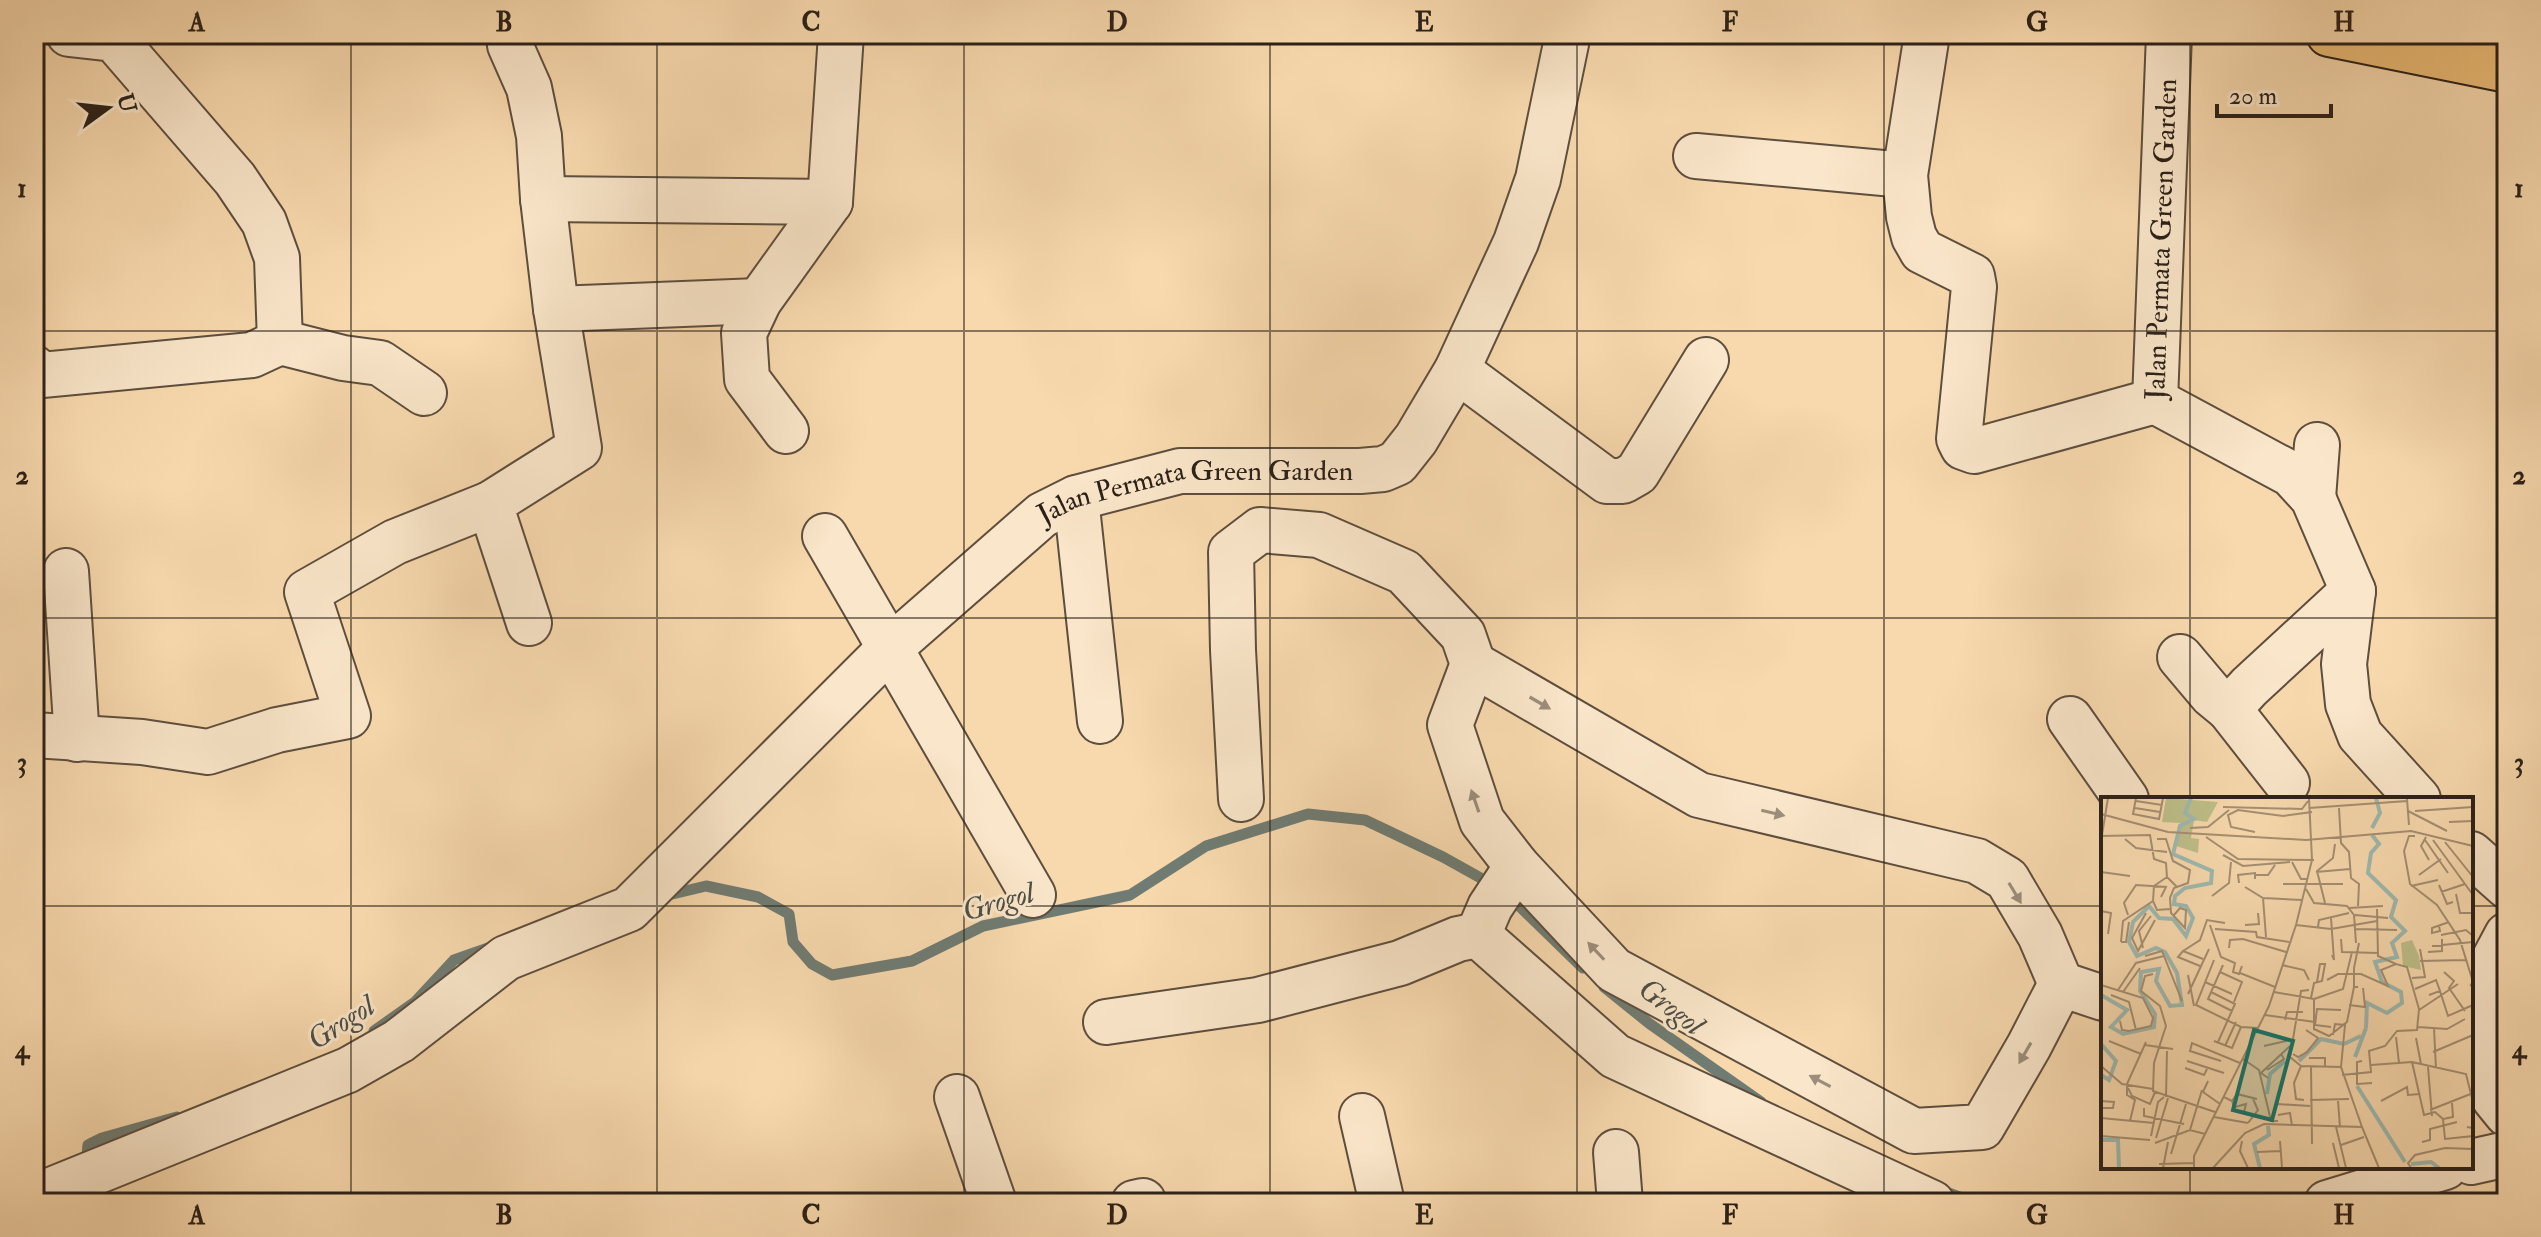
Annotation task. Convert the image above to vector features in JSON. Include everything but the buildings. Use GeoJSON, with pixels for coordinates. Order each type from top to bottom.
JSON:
{"type":"FeatureCollection","features":[{"type":"Feature","properties":{"kind":"main road"},"geometry":{"type":"LineString","coordinates":[[2329,34],[2507,70]]}},
{"type":"Feature","properties":{"kind":"street"},"geometry":{"type":"LineString","coordinates":[[69,34],[117,36],[235,179],[264,222],[277,258],[280,342]]}},
{"type":"Feature","properties":{"kind":"street"},"geometry":{"type":"LineString","coordinates":[[34,735],[142,742],[208,752],[277,730],[348,716],[307,592],[395,542],[490,504],[579,448],[556,309],[539,136],[529,88],[510,45],[509,34]]}},
{"type":"Feature","properties":{"kind":"street"},"geometry":{"type":"LineString","coordinates":[[786,431],[747,379],[744,333],[759,301],[830,202],[841,34]]}},
{"type":"Feature","properties":{"kind":"street","name":"Jalan Permata Green Garden"},"geometry":{"type":"LineString","coordinates":[[34,1197],[348,1070],[399,1041],[506,958],[629,909],[890,648],[1042,515],[1076,498],[1180,471],[1383,469],[1397,463],[1416,439],[1457,370],[1516,242],[1538,179],[1568,34]]}},
{"type":"Feature","properties":{"kind":"street"},"geometry":{"type":"LineString","coordinates":[[1927,34],[1905,175],[1909,217],[1914,237],[1922,251],[1972,276],[1974,287],[1959,439],[1963,447],[1974,451],[2155,401]]}},
{"type":"Feature","properties":{"kind":"street","name":"Jalan Permata Green Garden"},"geometry":{"type":"LineString","coordinates":[[2169,34],[2155,401],[2291,474],[2313,498],[2353,591]]}},
{"type":"Feature","properties":{"kind":"street"},"geometry":{"type":"LineString","coordinates":[[1696,156],[1905,175]]}},
{"type":"Feature","properties":{"kind":"street"},"geometry":{"type":"LineString","coordinates":[[543,199],[830,202]]}},
{"type":"Feature","properties":{"kind":"street"},"geometry":{"type":"LineString","coordinates":[[556,309],[759,301]]}},
{"type":"Feature","properties":{"kind":"street"},"geometry":{"type":"LineString","coordinates":[[34,368],[42,375],[252,355],[280,342],[380,363],[424,393]]}},
{"type":"Feature","properties":{"kind":"street"},"geometry":{"type":"LineString","coordinates":[[1457,370],[1607,481],[1623,481],[1637,473],[1706,360]]}},
{"type":"Feature","properties":{"kind":"street"},"geometry":{"type":"LineString","coordinates":[[2313,498],[2317,445]]}},
{"type":"Feature","properties":{"kind":"street"},"geometry":{"type":"LineString","coordinates":[[1076,498],[1100,721]]}},
{"type":"Feature","properties":{"kind":"street"},"geometry":{"type":"LineString","coordinates":[[490,504],[529,623]]}},
{"type":"Feature","properties":{"kind":"street"},"geometry":{"type":"LineString","coordinates":[[1241,799],[1231,552],[1260,530],[1319,535],[1404,572],[1463,635],[1473,664],[1450,725],[1482,821],[1498,897],[1615,1056],[1932,1203]]}},
{"type":"Feature","properties":{"kind":"street"},"geometry":{"type":"LineString","coordinates":[[825,536],[1033,895]]}},
{"type":"Feature","properties":{"kind":"street"},"geometry":{"type":"LineString","coordinates":[[66,571],[77,739]]}},
{"type":"Feature","properties":{"kind":"street"},"geometry":{"type":"LineString","coordinates":[[2229,709],[2353,591]]}},
{"type":"Feature","properties":{"kind":"street"},"geometry":{"type":"LineString","coordinates":[[2353,591],[2344,664],[2348,704],[2360,735],[2416,797]]}},
{"type":"Feature","properties":{"kind":"street"},"geometry":{"type":"LineString","coordinates":[[2180,657],[2212,695],[2229,709],[2287,783]]}},
{"type":"Feature","properties":{"kind":"street"},"geometry":{"type":"LineString","coordinates":[[1473,664],[1699,795],[1977,861],[2007,879],[2040,935],[2061,984],[2101,997]]}},
{"type":"Feature","properties":{"kind":"street"},"geometry":{"type":"LineString","coordinates":[[2070,719],[2125,797]]}},
{"type":"Feature","properties":{"kind":"street"},"geometry":{"type":"LineString","coordinates":[[1498,897],[1614,970],[1914,1131],[1982,1127],[2061,984]]}},
{"type":"Feature","properties":{"kind":"street"},"geometry":{"type":"LineString","coordinates":[[1106,1022],[1258,1000],[1400,963],[1458,939],[1498,897]]}},
{"type":"Feature","properties":{"kind":"street"},"geometry":{"type":"LineString","coordinates":[[2507,935],[2476,993],[2479,1047],[2494,1098],[2507,1114]]}},
{"type":"Feature","properties":{"kind":"street"},"geometry":{"type":"LineString","coordinates":[[957,1097],[994,1203]]}},
{"type":"Feature","properties":{"kind":"street"},"geometry":{"type":"LineString","coordinates":[[1362,1116],[1382,1203]]}},
{"type":"Feature","properties":{"kind":"street"},"geometry":{"type":"LineString","coordinates":[[1616,1152],[1620,1203]]}},
{"type":"Feature","properties":{"kind":"street"},"geometry":{"type":"LineString","coordinates":[[2327,1203],[2361,1178],[2434,1169]]}},
{"type":"Feature","properties":{"kind":"waterway","name":"Grogol"},"geometry":{"type":"LineString","coordinates":[[664,896],[706,886],[758,897],[789,914],[793,942],[812,964],[832,975],[912,961],[983,926],[1130,895],[1206,846],[1308,814],[1365,820],[1495,886]]}},
{"type":"Feature","properties":{"kind":"waterway","name":"Grogol"},"geometry":{"type":"LineString","coordinates":[[1509,896],[1583,968]]}},
{"type":"Feature","properties":{"kind":"waterway","name":"Grogol"},"geometry":{"type":"LineString","coordinates":[[374,1031],[415,1002],[454,960],[491,947]]}},
{"type":"Feature","properties":{"kind":"waterway","name":"Grogol"},"geometry":{"type":"LineString","coordinates":[[1604,987],[1650,1024],[1761,1102]]}},
{"type":"Feature","properties":{"kind":"waterway","name":"Grogol"},"geometry":{"type":"LineString","coordinates":[[86,1167],[88,1145],[102,1138],[177,1117]]}},
{"type":"Feature","properties":{"kind":"waterway","name":"Grogol"},"geometry":{"type":"LineString","coordinates":[[1940,1190],[1976,1203]]}}]}
